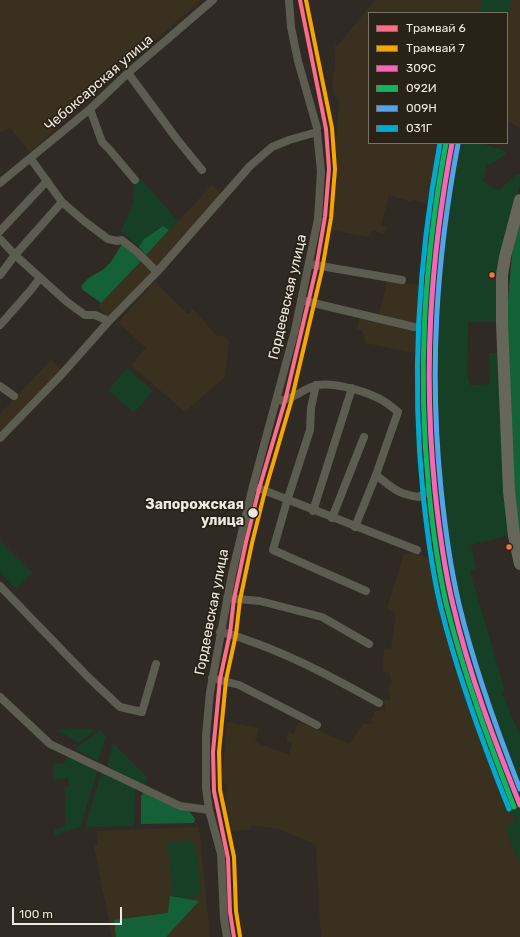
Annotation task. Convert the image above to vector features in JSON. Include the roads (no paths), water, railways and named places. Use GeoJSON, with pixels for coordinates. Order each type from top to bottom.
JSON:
{"type":"FeatureCollection","features":[{"type":"Feature","properties":{"kind":"main road"},"geometry":{"type":"LineString","coordinates":[[520,200],[502,275],[502,324],[509,491],[514,536],[520,564]]}},
{"type":"Feature","properties":{"kind":"street","name":"Чебоксарская улица"},"geometry":{"type":"LineString","coordinates":[[0,183],[90,109],[213,0]]}},
{"type":"Feature","properties":{"kind":"street","name":"Гордеевская улица"},"geometry":{"type":"LineString","coordinates":[[227,937],[224,919],[221,854],[209,810],[206,788],[205,753],[210,692],[227,598],[253,486],[295,330],[318,219],[321,171],[317,130],[298,61],[291,27],[289,0]]}},
{"type":"Feature","properties":{"kind":"street"},"geometry":{"type":"LineString","coordinates":[[128,74],[202,170]]}},
{"type":"Feature","properties":{"kind":"street"},"geometry":{"type":"LineString","coordinates":[[90,109],[102,142],[135,180]]}},
{"type":"Feature","properties":{"kind":"street"},"geometry":{"type":"LineString","coordinates":[[0,438],[62,374],[109,321],[157,272],[250,166],[272,147],[317,130]]}},
{"type":"Feature","properties":{"kind":"street"},"geometry":{"type":"LineString","coordinates":[[31,159],[62,202],[108,239],[117,241],[122,240],[137,252],[157,272]]}},
{"type":"Feature","properties":{"kind":"street"},"geometry":{"type":"LineString","coordinates":[[0,231],[47,180]]}},
{"type":"Feature","properties":{"kind":"street"},"geometry":{"type":"LineString","coordinates":[[0,275],[15,255],[62,202]]}},
{"type":"Feature","properties":{"kind":"street"},"geometry":{"type":"LineString","coordinates":[[0,239],[15,255],[67,302],[85,315],[96,315],[109,321]]}},
{"type":"Feature","properties":{"kind":"street"},"geometry":{"type":"LineString","coordinates":[[309,264],[402,280]]}},
{"type":"Feature","properties":{"kind":"street"},"geometry":{"type":"LineString","coordinates":[[0,325],[40,278]]}},
{"type":"Feature","properties":{"kind":"street"},"geometry":{"type":"LineString","coordinates":[[301,300],[414,327]]}},
{"type":"Feature","properties":{"kind":"street"},"geometry":{"type":"LineString","coordinates":[[316,385],[311,408],[310,430],[273,550],[366,591]]}},
{"type":"Feature","properties":{"kind":"street"},"geometry":{"type":"LineString","coordinates":[[276,401],[285,400],[316,385],[331,385],[352,388],[385,402],[398,412],[376,475],[355,527]]}},
{"type":"Feature","properties":{"kind":"street"},"geometry":{"type":"LineString","coordinates":[[0,386],[14,396]]}},
{"type":"Feature","properties":{"kind":"street"},"geometry":{"type":"LineString","coordinates":[[313,510],[352,388]]}},
{"type":"Feature","properties":{"kind":"street"},"geometry":{"type":"LineString","coordinates":[[332,518],[364,437]]}},
{"type":"Feature","properties":{"kind":"street"},"geometry":{"type":"LineString","coordinates":[[376,475],[393,489],[404,495],[419,497],[426,492]]}},
{"type":"Feature","properties":{"kind":"street"},"geometry":{"type":"LineString","coordinates":[[253,486],[287,501],[417,550]]}},
{"type":"Feature","properties":{"kind":"street"},"geometry":{"type":"LineString","coordinates":[[0,586],[120,707],[142,712],[156,664]]}},
{"type":"Feature","properties":{"kind":"street"},"geometry":{"type":"LineString","coordinates":[[227,598],[260,601],[322,617],[369,644]]}},
{"type":"Feature","properties":{"kind":"street"},"geometry":{"type":"LineString","coordinates":[[220,632],[230,633],[281,653],[324,673],[379,703]]}},
{"type":"Feature","properties":{"kind":"street"},"geometry":{"type":"LineString","coordinates":[[212,678],[238,685],[317,725]]}},
{"type":"Feature","properties":{"kind":"street"},"geometry":{"type":"LineString","coordinates":[[0,698],[50,744],[180,806],[209,810]]}},
{"type":"Feature","properties":{"kind":"tram line","name":"6"},"geometry":{"type":"LineString","coordinates":[[234,937],[230,912],[228,858],[214,791],[213,752],[220,679],[230,633],[234,599],[246,542],[259,489],[285,401],[316,269],[325,217],[329,169],[326,129],[300,0]]}},
{"type":"Feature","properties":{"kind":"tram line","name":"7"},"geometry":{"type":"LineString","coordinates":[[240,936],[236,911],[234,857],[220,790],[219,752],[226,680],[236,634],[240,600],[252,543],[265,491],[291,402],[322,270],[331,218],[335,169],[332,128],[306,0]]}},
{"type":"Feature","properties":{"kind":"place","name":"Запорожская улица"},"geometry":{"type":"Point","coordinates":[253,513]}}]}
